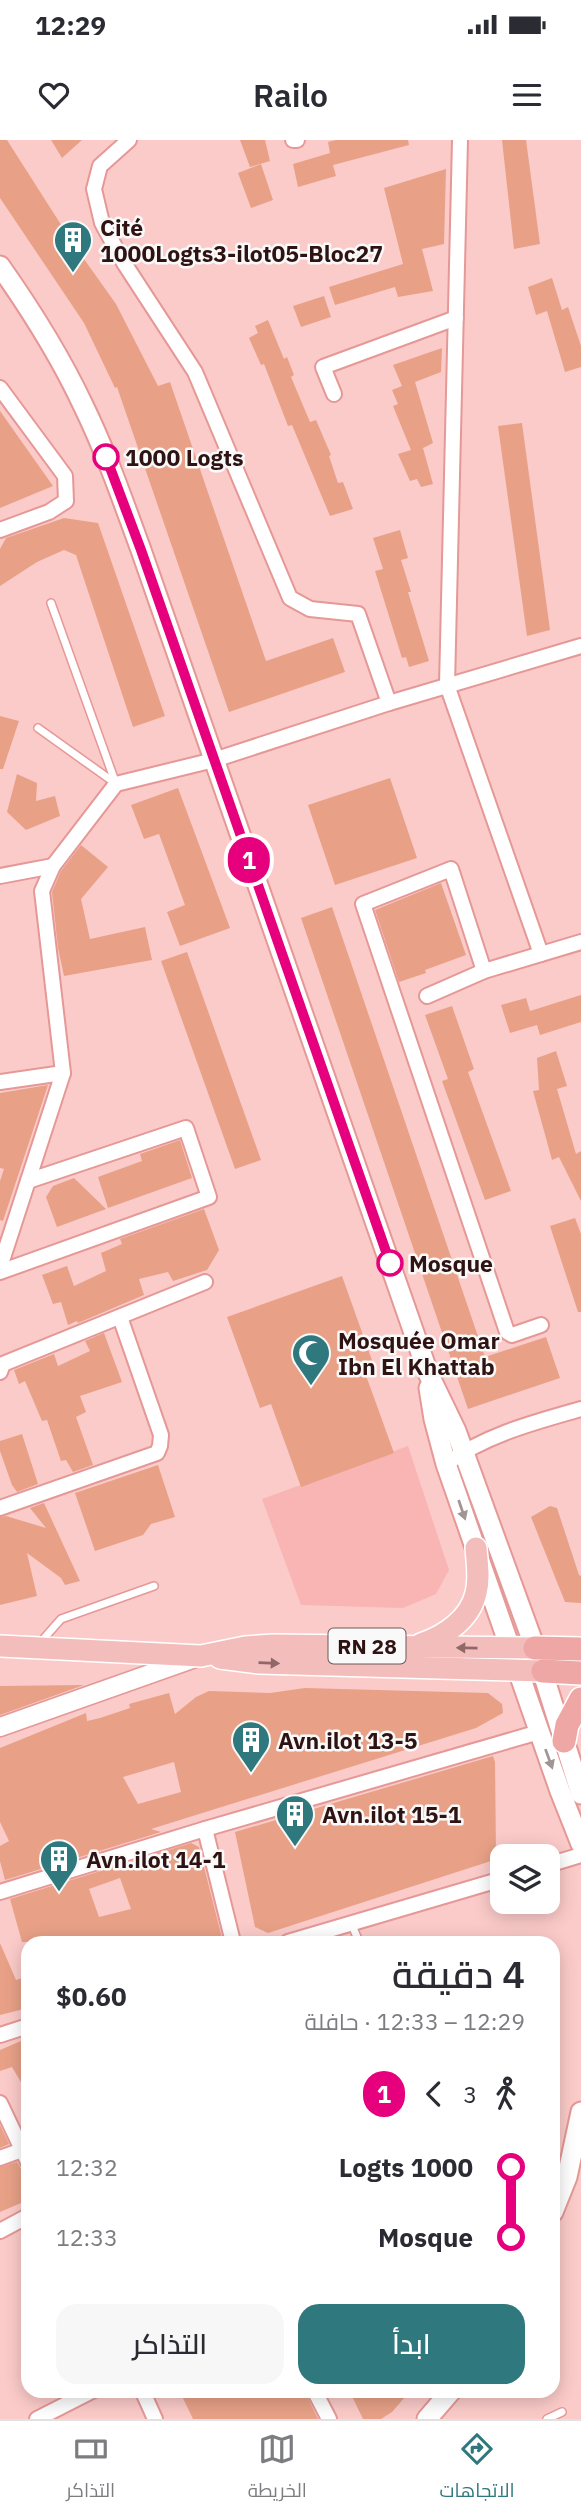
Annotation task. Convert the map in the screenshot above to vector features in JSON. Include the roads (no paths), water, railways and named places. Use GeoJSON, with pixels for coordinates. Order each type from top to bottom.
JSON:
{"type":"FeatureCollection","features":[{"type":"Feature","properties":{"kind":"highway","name":"RN 28"},"geometry":{"type":"LineString","coordinates":[[535,1648],[581,1649]]}},
{"type":"Feature","properties":{"kind":"highway"},"geometry":{"type":"LineString","coordinates":[[542,1671],[581,1673]]}},
{"type":"Feature","properties":{"kind":"highway"},"geometry":{"type":"LineString","coordinates":[[564,1741],[570,1718],[581,1699]]}},
{"type":"Feature","properties":{"kind":"main road"},"geometry":{"type":"LineString","coordinates":[[0,267],[57,353],[102,447],[141,550],[428,1373],[463,1451],[535,1648],[581,1794]]}},
{"type":"Feature","properties":{"kind":"main road"},"geometry":{"type":"LineString","coordinates":[[428,1373],[434,1419],[446,1464],[581,1844]]}},
{"type":"Feature","properties":{"kind":"main road"},"geometry":{"type":"LineString","coordinates":[[411,1647],[436,1638],[453,1628],[468,1612],[476,1593],[476,1548]]}},
{"type":"Feature","properties":{"kind":"main road","name":"RN 28"},"geometry":{"type":"LineString","coordinates":[[0,1646],[201,1656],[245,1647],[272,1645],[535,1648]]}},
{"type":"Feature","properties":{"kind":"main road"},"geometry":{"type":"LineString","coordinates":[[201,1656],[259,1662],[542,1671]]}},
{"type":"Feature","properties":{"kind":"main road"},"geometry":{"type":"LineString","coordinates":[[560,2179],[581,2112]]}},
{"type":"Feature","properties":{"kind":"main road"},"geometry":{"type":"LineString","coordinates":[[427,2419],[442,2398]]}},
{"type":"Feature","properties":{"kind":"street"},"geometry":{"type":"LineString","coordinates":[[130,140],[100,166],[94,189],[102,223],[124,264],[195,372],[290,598],[310,609],[358,614],[389,702]]}},
{"type":"Feature","properties":{"kind":"street"},"geometry":{"type":"LineString","coordinates":[[460,140],[447,685],[541,954]]}},
{"type":"Feature","properties":{"kind":"street"},"geometry":{"type":"LineString","coordinates":[[334,394],[323,367],[456,318]]}},
{"type":"Feature","properties":{"kind":"street"},"geometry":{"type":"LineString","coordinates":[[0,388],[65,476],[66,501],[49,512],[0,530]]}},
{"type":"Feature","properties":{"kind":"street"},"geometry":{"type":"LineString","coordinates":[[28,1181],[186,1128],[209,1197],[0,1269],[4,1244],[28,1181],[63,1073],[42,891],[53,866],[116,784],[214,760],[389,702],[581,646]]}},
{"type":"Feature","properties":{"kind":"street"},"geometry":{"type":"LineString","coordinates":[[0,876],[53,866]]}},
{"type":"Feature","properties":{"kind":"street"},"geometry":{"type":"LineString","coordinates":[[484,971],[452,869],[363,904],[508,1332],[512,1335],[541,1325]]}},
{"type":"Feature","properties":{"kind":"street"},"geometry":{"type":"LineString","coordinates":[[427,996],[484,971],[581,942]]}},
{"type":"Feature","properties":{"kind":"street"},"geometry":{"type":"LineString","coordinates":[[0,1082],[63,1073]]}},
{"type":"Feature","properties":{"kind":"street"},"geometry":{"type":"LineString","coordinates":[[0,1372],[3,1364],[205,1282]]}},
{"type":"Feature","properties":{"kind":"street"},"geometry":{"type":"LineString","coordinates":[[0,1508],[157,1453],[160,1436],[120,1317]]}},
{"type":"Feature","properties":{"kind":"street"},"geometry":{"type":"LineString","coordinates":[[446,1464],[463,1451],[527,1424],[581,1409]]}},
{"type":"Feature","properties":{"kind":"street"},"geometry":{"type":"LineString","coordinates":[[0,1727],[201,1656]]}},
{"type":"Feature","properties":{"kind":"street"},"geometry":{"type":"LineString","coordinates":[[0,1892],[539,1732]]}},
{"type":"Feature","properties":{"kind":"street"},"geometry":{"type":"LineString","coordinates":[[205,1829],[232,1936]]}},
{"type":"Feature","properties":{"kind":"street"},"geometry":{"type":"LineString","coordinates":[[560,1861],[581,1855]]}},
{"type":"Feature","properties":{"kind":"street"},"geometry":{"type":"LineString","coordinates":[[311,1936],[490,1883]]}},
{"type":"Feature","properties":{"kind":"street"},"geometry":{"type":"LineString","coordinates":[[0,2035],[21,2028]]}},
{"type":"Feature","properties":{"kind":"street"},"geometry":{"type":"LineString","coordinates":[[0,2103],[21,2133]]}},
{"type":"Feature","properties":{"kind":"street"},"geometry":{"type":"LineString","coordinates":[[0,2158],[21,2156]]}},
{"type":"Feature","properties":{"kind":"street"},"geometry":{"type":"LineString","coordinates":[[0,2231],[21,2220]]}},
{"type":"Feature","properties":{"kind":"street"},"geometry":{"type":"LineString","coordinates":[[37,2419],[78,2398]]}},
{"type":"Feature","properties":{"kind":"street"},"geometry":{"type":"LineString","coordinates":[[146,2398],[155,2419]]}},
{"type":"Feature","properties":{"kind":"street"},"geometry":{"type":"LineString","coordinates":[[318,2398],[329,2419]]}},
{"type":"Feature","properties":{"kind":"lane"},"geometry":{"type":"LineString","coordinates":[[51,603],[116,784]]}},
{"type":"Feature","properties":{"kind":"lane"},"geometry":{"type":"LineString","coordinates":[[38,728],[116,784]]}},
{"type":"Feature","properties":{"kind":"lane"},"geometry":{"type":"LineString","coordinates":[[37,1648],[61,1619],[154,1586]]}},
{"type":"Feature","properties":{"kind":"lane"},"geometry":{"type":"LineString","coordinates":[[352,1925],[357,1936]]}},
{"type":"Feature","properties":{"kind":"lane"},"geometry":{"type":"LineString","coordinates":[[547,2419],[562,2412]]}},
{"type":"Feature","properties":{"kind":"place","name":"Cité 1000Logts3-ilot05-Bloc27"},"geometry":{"type":"Point","coordinates":[73,274]}},
{"type":"Feature","properties":{"kind":"place","name":"1000 Logts"},"geometry":{"type":"Point","coordinates":[106,457]}},
{"type":"Feature","properties":{"kind":"place","name":"Mosque"},"geometry":{"type":"Point","coordinates":[390,1263]}},
{"type":"Feature","properties":{"kind":"place","name":"Mosquée Omar Ibn El Khattab"},"geometry":{"type":"Point","coordinates":[311,1387]}},
{"type":"Feature","properties":{"kind":"place","name":"Avn.ilot 13-5"},"geometry":{"type":"Point","coordinates":[251,1774]}},
{"type":"Feature","properties":{"kind":"place","name":"Avn.ilot 15-1"},"geometry":{"type":"Point","coordinates":[295,1848]}},
{"type":"Feature","properties":{"kind":"place","name":"Avn.ilot 14-1"},"geometry":{"type":"Point","coordinates":[59,1893]}}]}
